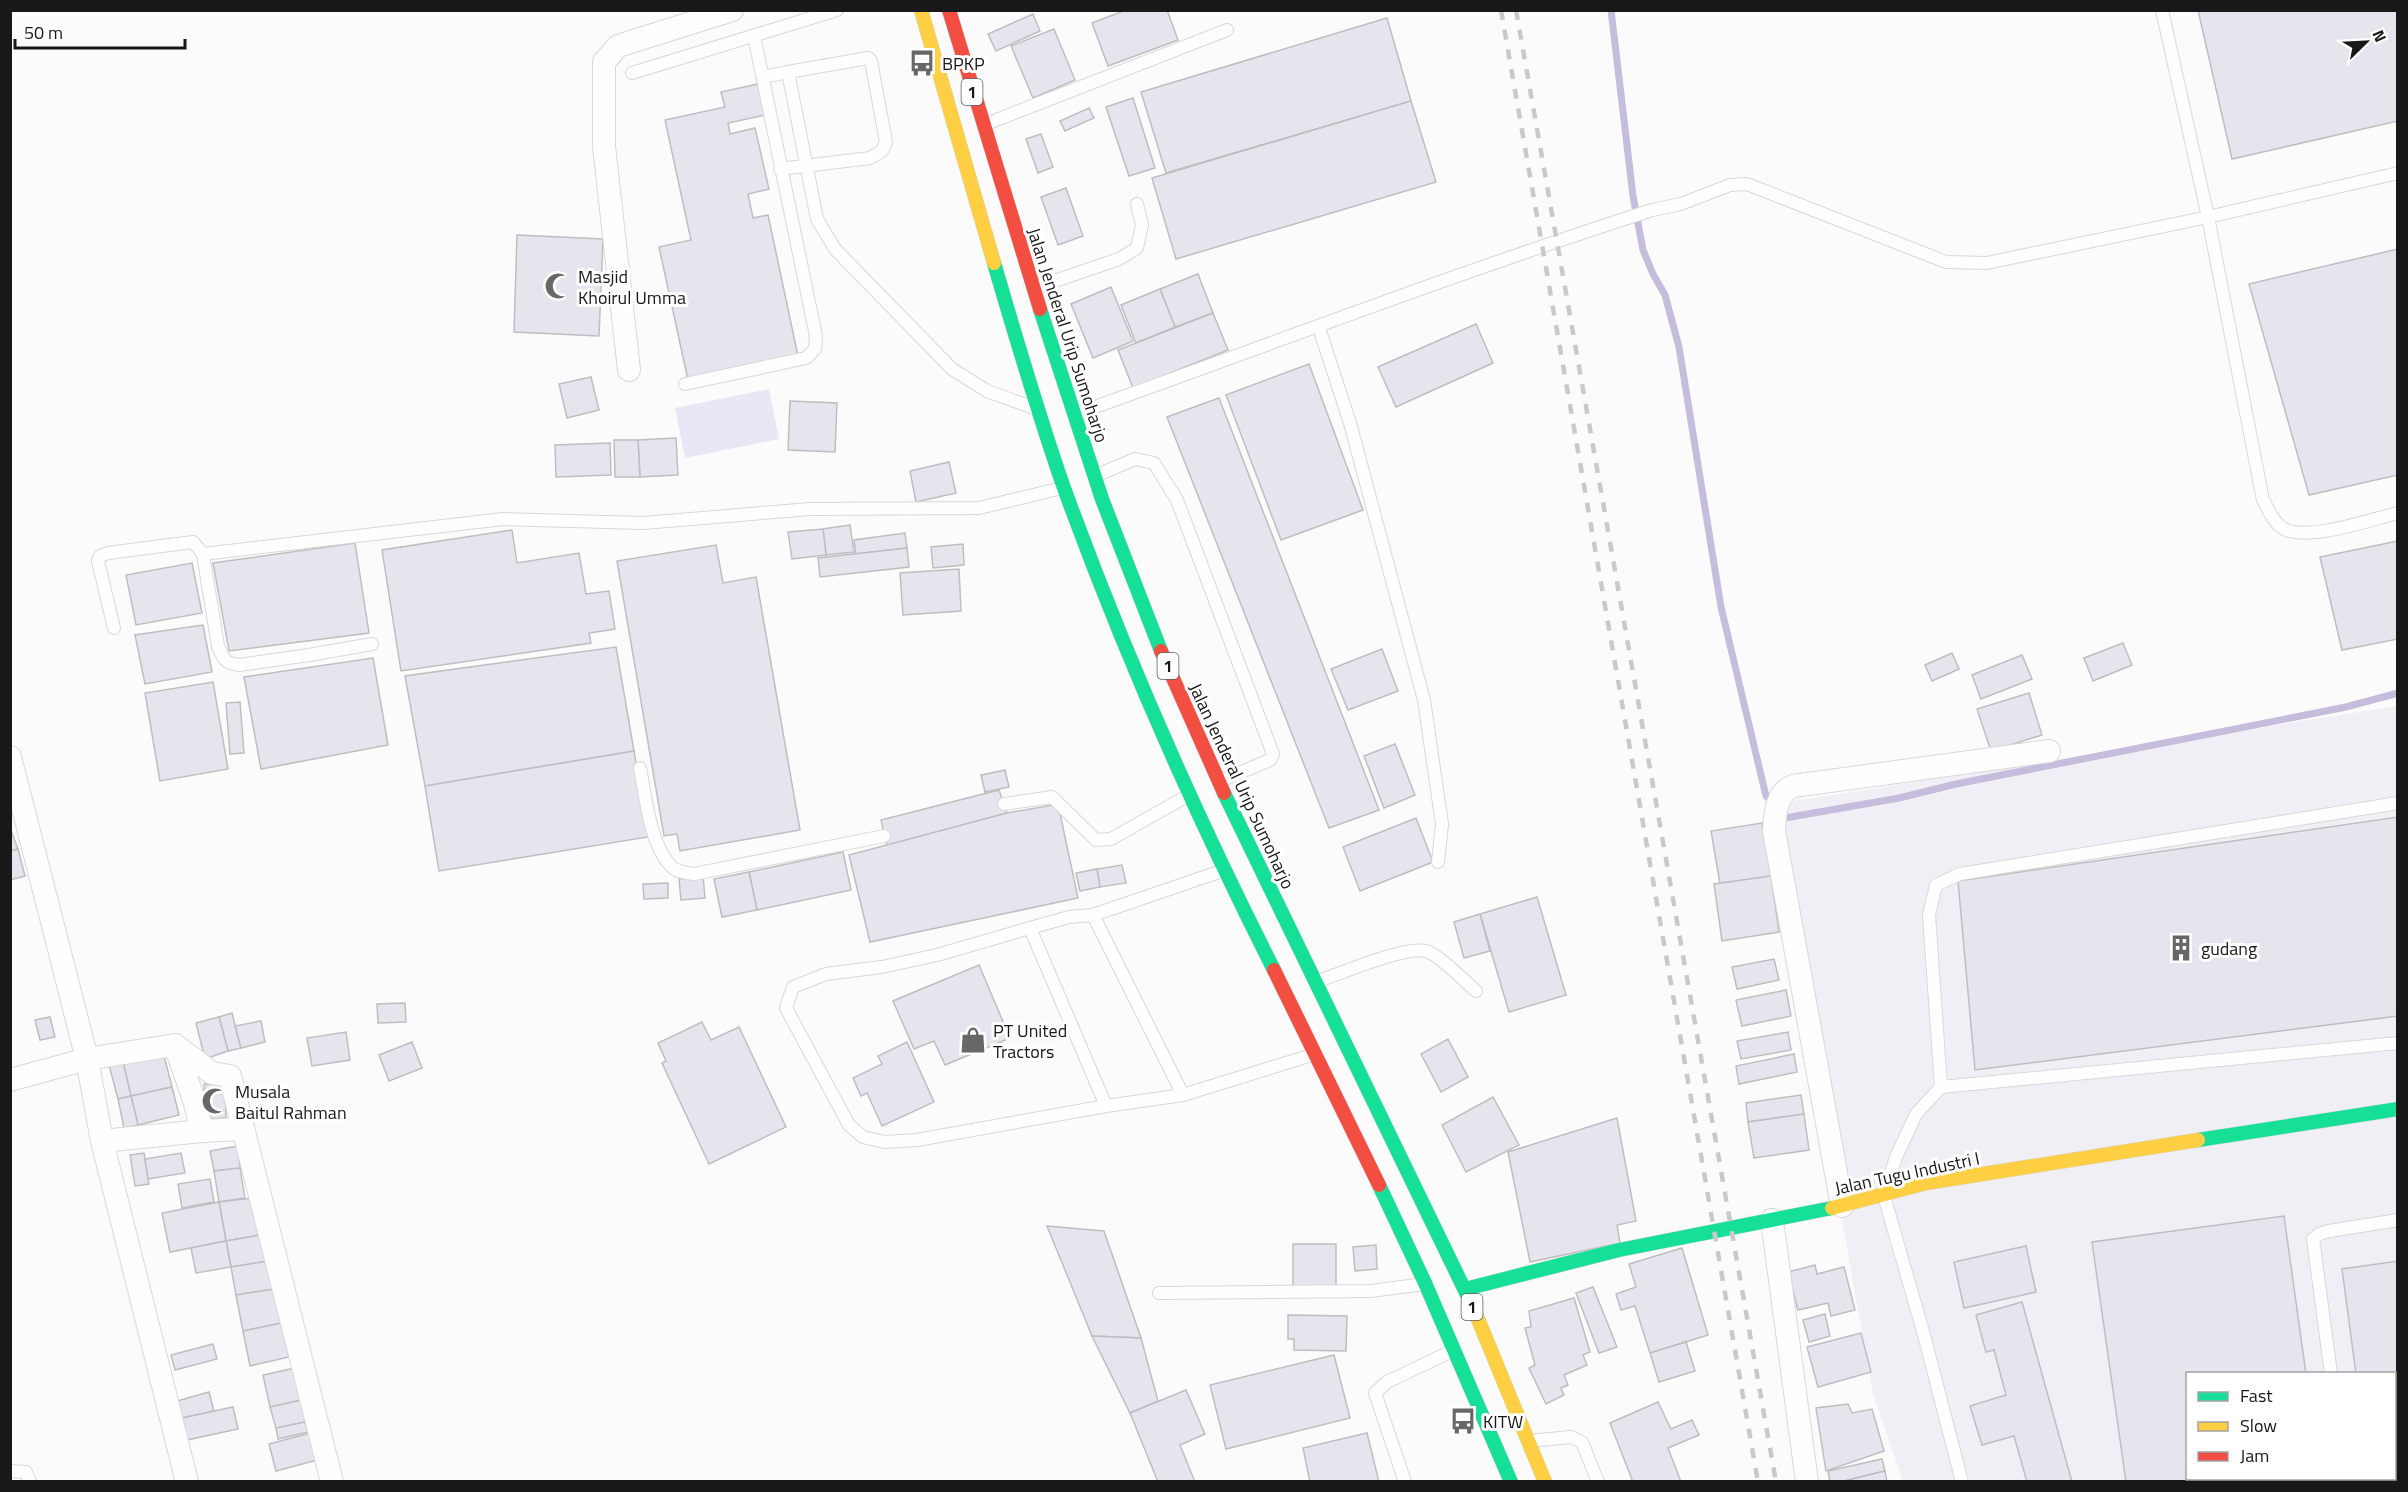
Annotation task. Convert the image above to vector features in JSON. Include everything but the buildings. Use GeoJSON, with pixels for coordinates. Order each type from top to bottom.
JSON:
{"type":"FeatureCollection","features":[{"type":"Feature","properties":{"kind":"main road","name":"Jalan Jenderal Urip Sumoharjo"},"geometry":{"type":"LineString","coordinates":[[921,10],[978,210],[1048,411],[1079,481],[1151,627],[1218,782],[1465,1289],[1545,1482]]}},
{"type":"Feature","properties":{"kind":"main road","name":"Jalan Jenderal Urip Sumoharjo"},"geometry":{"type":"LineString","coordinates":[[949,10],[982,126],[1076,414],[1079,481],[1124,644],[1223,870],[1316,1053],[1425,1283],[1511,1482]]}},
{"type":"Feature","properties":{"kind":"main road","name":"Jalan Tugu Industri I"},"geometry":{"type":"LineString","coordinates":[[1465,1289],[1619,1250],[1842,1206],[1926,1183],[2397,1110]]}},
{"type":"Feature","properties":{"kind":"street"},"geometry":{"type":"LineString","coordinates":[[629,370],[604,146],[604,62],[618,46],[732,10]]}},
{"type":"Feature","properties":{"kind":"street"},"geometry":{"type":"LineString","coordinates":[[1842,1206],[1774,831],[1781,795],[1785,789],[1793,786],[2049,751]]}},
{"type":"Feature","properties":{"kind":"street"},"geometry":{"type":"LineString","coordinates":[[10,757],[87,1059],[102,1141],[187,1482]]}},
{"type":"Feature","properties":{"kind":"street"},"geometry":{"type":"LineString","coordinates":[[175,1045],[202,1131]]}},
{"type":"Feature","properties":{"kind":"street"},"geometry":{"type":"LineString","coordinates":[[10,1080],[87,1059],[175,1045],[212,1073],[230,1076],[332,1482]]}},
{"type":"Feature","properties":{"kind":"street"},"geometry":{"type":"LineString","coordinates":[[102,1141],[243,1129]]}},
{"type":"Feature","properties":{"kind":"street"},"geometry":{"type":"LineString","coordinates":[[1772,1220],[1807,1482]]}},
{"type":"Feature","properties":{"kind":"lane"},"geometry":{"type":"LineString","coordinates":[[632,73],[837,10]]}},
{"type":"Feature","properties":{"kind":"lane"},"geometry":{"type":"LineString","coordinates":[[2162,10],[2208,217],[2263,500],[2272,518],[2282,528],[2295,533],[2311,533],[2397,513]]}},
{"type":"Feature","properties":{"kind":"lane"},"geometry":{"type":"LineString","coordinates":[[982,126],[1227,30]]}},
{"type":"Feature","properties":{"kind":"lane"},"geometry":{"type":"LineString","coordinates":[[685,384],[806,358],[815,349],[816,336],[754,36]]}},
{"type":"Feature","properties":{"kind":"lane"},"geometry":{"type":"LineString","coordinates":[[763,77],[868,58],[871,61],[885,133],[886,142],[882,151],[870,158],[780,169]]}},
{"type":"Feature","properties":{"kind":"lane"},"geometry":{"type":"LineString","coordinates":[[788,72],[817,219],[835,249],[952,369],[987,391],[1048,411],[1076,414],[1319,328],[1482,266],[1642,213],[1681,204],[1731,185],[1748,184],[1946,262],[1988,264],[2208,217],[2397,172]]}},
{"type":"Feature","properties":{"kind":"lane"},"geometry":{"type":"LineString","coordinates":[[1033,288],[1119,259],[1137,248],[1142,225],[1137,204]]}},
{"type":"Feature","properties":{"kind":"lane"},"geometry":{"type":"LineString","coordinates":[[1319,328],[1350,423],[1424,700],[1442,824],[1438,862]]}},
{"type":"Feature","properties":{"kind":"lane"},"geometry":{"type":"LineString","coordinates":[[203,554],[503,519],[643,523],[810,509],[979,508],[1079,481],[1136,459],[1154,463],[1177,500],[1273,754],[1270,760],[1218,782]]}},
{"type":"Feature","properties":{"kind":"lane"},"geometry":{"type":"LineString","coordinates":[[114,628],[98,561],[99,556],[192,542],[203,554],[218,646],[223,660],[229,664],[239,665],[309,656],[372,644]]}},
{"type":"Feature","properties":{"kind":"lane"},"geometry":{"type":"LineString","coordinates":[[640,768],[656,842],[673,868],[684,873],[694,874],[884,836]]}},
{"type":"Feature","properties":{"kind":"lane"},"geometry":{"type":"LineString","coordinates":[[1004,804],[1052,796],[1096,840],[1111,839],[1190,794]]}},
{"type":"Feature","properties":{"kind":"lane"},"geometry":{"type":"LineString","coordinates":[[1941,1087],[1929,915],[1936,885],[1960,874],[2397,803]]}},
{"type":"Feature","properties":{"kind":"lane"},"geometry":{"type":"LineString","coordinates":[[1223,870],[1094,915],[1069,917],[937,956],[882,967],[826,974],[793,987],[786,1008],[849,1125],[863,1137],[884,1142],[917,1140],[1106,1106],[1183,1095],[1316,1053]]}},
{"type":"Feature","properties":{"kind":"lane"},"geometry":{"type":"LineString","coordinates":[[1094,915],[1183,1095]]}},
{"type":"Feature","properties":{"kind":"lane"},"geometry":{"type":"LineString","coordinates":[[1029,928],[1106,1106]]}},
{"type":"Feature","properties":{"kind":"lane"},"geometry":{"type":"LineString","coordinates":[[1314,983],[1391,955],[1421,949],[1431,953],[1476,991]]}},
{"type":"Feature","properties":{"kind":"lane"},"geometry":{"type":"LineString","coordinates":[[1962,1482],[1924,1335],[1884,1196],[1896,1157],[1916,1114],[1941,1087],[2397,1043]]}},
{"type":"Feature","properties":{"kind":"lane"},"geometry":{"type":"LineString","coordinates":[[2331,1372],[2313,1239],[2319,1234],[2397,1220]]}},
{"type":"Feature","properties":{"kind":"lane"},"geometry":{"type":"LineString","coordinates":[[1159,1293],[1371,1291],[1425,1283]]}},
{"type":"Feature","properties":{"kind":"lane"},"geometry":{"type":"LineString","coordinates":[[1405,1482],[1375,1393],[1387,1382],[1455,1350]]}},
{"type":"Feature","properties":{"kind":"lane"},"geometry":{"type":"LineString","coordinates":[[1528,1441],[1571,1437],[1582,1442],[1598,1482]]}},
{"type":"Feature","properties":{"kind":"lane"},"geometry":{"type":"LineString","coordinates":[[10,1471],[26,1472],[30,1482]]}},
{"type":"Feature","properties":{"kind":"shaded area"},"geometry":{"type":"Polygon","coordinates":[[[769,389],[779,439],[685,458],[675,408],[769,389]]]}},
{"type":"Feature","properties":{"kind":"shaded area"},"geometry":{"type":"Polygon","coordinates":[[[2397,706],[2397,1481],[1903,1481],[1873,1394],[1768,805],[2397,706]]]}},
{"type":"Feature","properties":{"kind":"waterway"},"geometry":{"type":"LineString","coordinates":[[1611,10],[1633,196],[1643,250],[1665,295],[1679,347],[1721,607],[1766,796],[1773,803]]}},
{"type":"Feature","properties":{"kind":"waterway"},"geometry":{"type":"LineString","coordinates":[[1782,814],[1785,818],[1899,798],[1956,784],[2346,707],[2398,693]]}},
{"type":"Feature","properties":{"kind":"railway"},"geometry":{"type":"LineString","coordinates":[[1501,10],[1758,1482]]}},
{"type":"Feature","properties":{"kind":"railway"},"geometry":{"type":"LineString","coordinates":[[1516,10],[1776,1482]]}},
{"type":"Feature","properties":{"kind":"traffic: fast"},"geometry":{"type":"LineString","coordinates":[[994,263],[1054,460],[1111,611],[1216,852],[1274,970]]}},
{"type":"Feature","properties":{"kind":"traffic: fast"},"geometry":{"type":"LineString","coordinates":[[1040,309],[1102,499],[1161,651]]}},
{"type":"Feature","properties":{"kind":"traffic: fast"},"geometry":{"type":"LineString","coordinates":[[1224,793],[1473,1307]]}},
{"type":"Feature","properties":{"kind":"traffic: fast"},"geometry":{"type":"LineString","coordinates":[[2198,1140],[2398,1109]]}},
{"type":"Feature","properties":{"kind":"traffic: fast"},"geometry":{"type":"LineString","coordinates":[[1379,1185],[1425,1283],[1511,1482]]}},
{"type":"Feature","properties":{"kind":"traffic: fast"},"geometry":{"type":"LineString","coordinates":[[1465,1289],[1619,1250],[1832,1208]]}},
{"type":"Feature","properties":{"kind":"traffic: slow"},"geometry":{"type":"LineString","coordinates":[[921,10],[994,263]]}},
{"type":"Feature","properties":{"kind":"traffic: slow"},"geometry":{"type":"LineString","coordinates":[[1832,1208],[1926,1183],[2198,1140]]}},
{"type":"Feature","properties":{"kind":"traffic: slow"},"geometry":{"type":"LineString","coordinates":[[1473,1307],[1545,1482]]}},
{"type":"Feature","properties":{"kind":"traffic: jam"},"geometry":{"type":"LineString","coordinates":[[949,10],[1040,309]]}},
{"type":"Feature","properties":{"kind":"traffic: jam"},"geometry":{"type":"LineString","coordinates":[[1161,651],[1224,793]]}},
{"type":"Feature","properties":{"kind":"traffic: jam"},"geometry":{"type":"LineString","coordinates":[[1274,970],[1379,1185]]}},
{"type":"Feature","properties":{"kind":"place","name":"BPKP"},"geometry":{"type":"Point","coordinates":[922,63]}},
{"type":"Feature","properties":{"kind":"place","name":"Masjid Khoirul Umma"},"geometry":{"type":"Point","coordinates":[558,286]}},
{"type":"Feature","properties":{"kind":"place","name":"gudang"},"geometry":{"type":"Point","coordinates":[2181,948]}},
{"type":"Feature","properties":{"kind":"place","name":"PT United Tractors"},"geometry":{"type":"Point","coordinates":[973,1040]}},
{"type":"Feature","properties":{"kind":"place","name":"Musala Baitul Rahman"},"geometry":{"type":"Point","coordinates":[215,1101]}},
{"type":"Feature","properties":{"kind":"place","name":"KITW"},"geometry":{"type":"Point","coordinates":[1463,1421]}}]}
